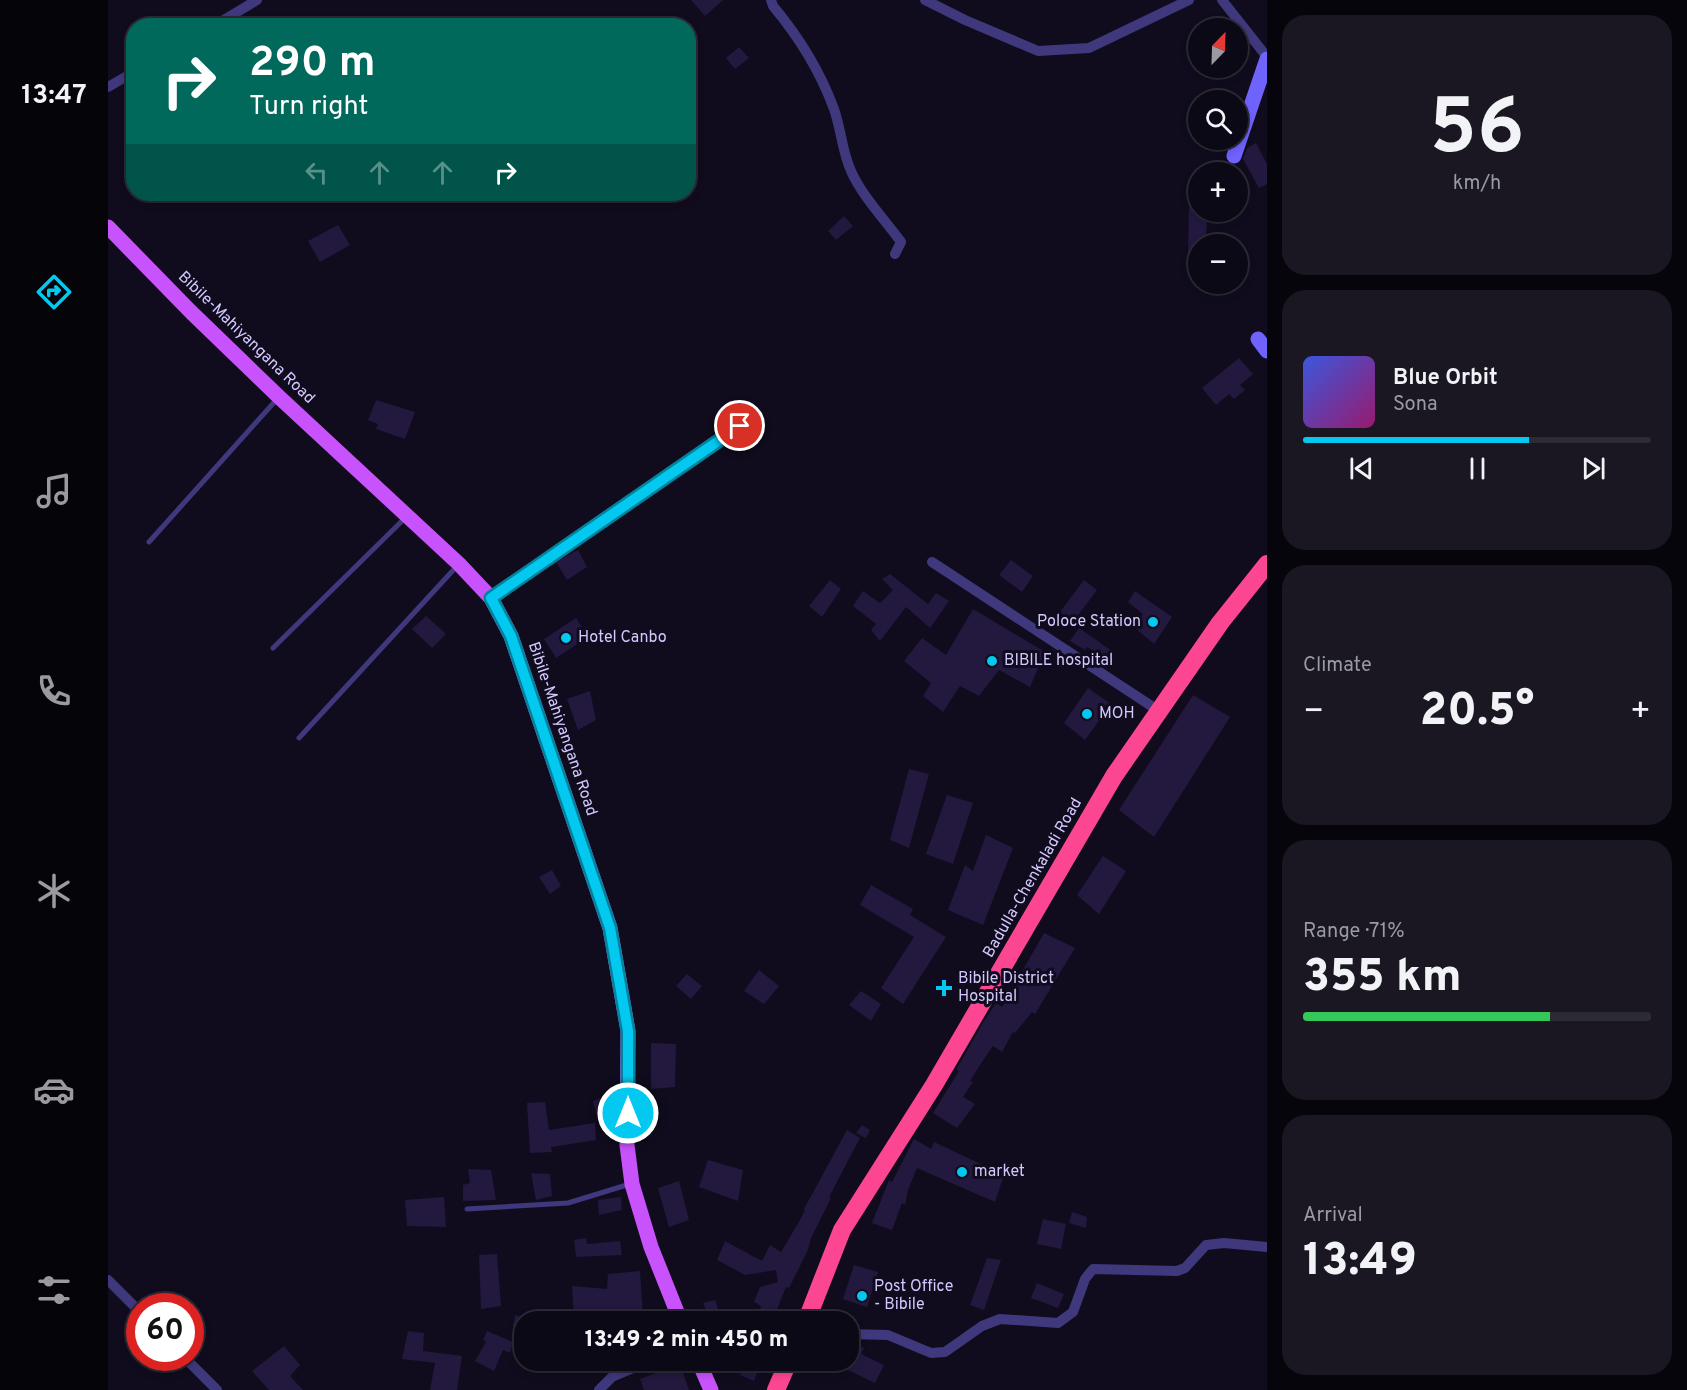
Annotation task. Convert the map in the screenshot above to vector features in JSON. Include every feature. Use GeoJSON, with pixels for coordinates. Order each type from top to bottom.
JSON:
{"type":"FeatureCollection","features":[{"type":"Feature","properties":{"kind":"highway","name":"Badulla-Chenkaladi Road"},"geometry":{"type":"LineString","coordinates":[[810,1311],[842,1230],[934,1085],[1114,776],[1220,623],[1267,564]]}},
{"type":"Feature","properties":{"kind":"highway"},"geometry":{"type":"LineString","coordinates":[[776,1390],[784,1371]]}},
{"type":"Feature","properties":{"kind":"main road","name":"Bibile-Mahiyangana Road"},"geometry":{"type":"LineString","coordinates":[[108,227],[279,397],[459,564],[491,598],[511,636],[610,928],[628,1031],[627,1145],[632,1184],[651,1246],[677,1311]]}},
{"type":"Feature","properties":{"kind":"main road"},"geometry":{"type":"LineString","coordinates":[[703,1371],[711,1390]]}},
{"type":"Feature","properties":{"kind":"street"},"geometry":{"type":"LineString","coordinates":[[227,18],[257,0]]}},
{"type":"Feature","properties":{"kind":"street"},"geometry":{"type":"LineString","coordinates":[[771,0],[820,75],[835,111],[838,132],[850,169],[859,187],[901,242],[895,254]]}},
{"type":"Feature","properties":{"kind":"street"},"geometry":{"type":"LineString","coordinates":[[925,0],[1038,51],[1089,48],[1189,0]]}},
{"type":"Feature","properties":{"kind":"street"},"geometry":{"type":"LineString","coordinates":[[1222,0],[1267,58],[1234,156]]}},
{"type":"Feature","properties":{"kind":"street"},"geometry":{"type":"LineString","coordinates":[[108,87],[126,77]]}},
{"type":"Feature","properties":{"kind":"street"},"geometry":{"type":"LineString","coordinates":[[932,562],[1159,711]]}},
{"type":"Feature","properties":{"kind":"street"},"geometry":{"type":"LineString","coordinates":[[859,1334],[888,1335],[931,1353],[945,1352],[981,1326],[1000,1319],[1058,1323],[1073,1312],[1085,1279],[1094,1269],[1177,1271],[1185,1268],[1206,1245],[1224,1243],[1267,1247]]}},
{"type":"Feature","properties":{"kind":"street"},"geometry":{"type":"LineString","coordinates":[[108,1280],[126,1298]]}},
{"type":"Feature","properties":{"kind":"street"},"geometry":{"type":"LineString","coordinates":[[198,1371],[217,1390]]}},
{"type":"Feature","properties":{"kind":"street"},"geometry":{"type":"LineString","coordinates":[[599,1390],[612,1377],[626,1371]]}},
{"type":"Feature","properties":{"kind":"lane"},"geometry":{"type":"LineString","coordinates":[[149,542],[279,397]]}},
{"type":"Feature","properties":{"kind":"lane"},"geometry":{"type":"LineString","coordinates":[[491,598],[759,413]]}},
{"type":"Feature","properties":{"kind":"lane"},"geometry":{"type":"LineString","coordinates":[[273,648],[406,517]]}},
{"type":"Feature","properties":{"kind":"lane"},"geometry":{"type":"LineString","coordinates":[[299,738],[459,564]]}},
{"type":"Feature","properties":{"kind":"lane"},"geometry":{"type":"LineString","coordinates":[[467,1209],[568,1203],[632,1184]]}},
{"type":"Feature","properties":{"kind":"building"},"geometry":{"type":"Polygon","coordinates":[[[691,0],[723,0],[705,16],[691,0]]]}},
{"type":"Feature","properties":{"kind":"building"},"geometry":{"type":"Polygon","coordinates":[[[739,47],[749,58],[735,69],[726,58],[739,47]]]}},
{"type":"Feature","properties":{"kind":"building"},"geometry":{"type":"Polygon","coordinates":[[[1256,143],[1267,164],[1267,184],[1259,188],[1248,168],[1248,162],[1243,159],[1248,147],[1256,143]]]}},
{"type":"Feature","properties":{"kind":"building"},"geometry":{"type":"Polygon","coordinates":[[[844,216],[853,226],[836,240],[828,231],[844,216]]]}},
{"type":"Feature","properties":{"kind":"building"},"geometry":{"type":"Polygon","coordinates":[[[1189,222],[1207,222],[1206,234],[1188,234],[1189,222]]]}},
{"type":"Feature","properties":{"kind":"building"},"geometry":{"type":"Polygon","coordinates":[[[338,225],[350,245],[320,262],[308,241],[338,225]]]}},
{"type":"Feature","properties":{"kind":"building"},"geometry":{"type":"Polygon","coordinates":[[[1239,358],[1253,374],[1240,385],[1245,390],[1234,399],[1229,394],[1216,405],[1202,388],[1239,358]]]}},
{"type":"Feature","properties":{"kind":"building"},"geometry":{"type":"Polygon","coordinates":[[[376,400],[415,412],[405,439],[376,429],[378,424],[368,420],[376,400]]]}},
{"type":"Feature","properties":{"kind":"building"},"geometry":{"type":"Polygon","coordinates":[[[578,550],[587,567],[567,580],[556,562],[578,550]]]}},
{"type":"Feature","properties":{"kind":"building"},"geometry":{"type":"Polygon","coordinates":[[[1011,560],[1033,576],[1022,592],[999,575],[1011,560]]]}},
{"type":"Feature","properties":{"kind":"building"},"geometry":{"type":"Polygon","coordinates":[[[890,574],[928,604],[936,593],[949,601],[930,628],[906,607],[880,641],[871,630],[876,624],[853,606],[863,591],[880,603],[893,590],[882,579],[890,574]]]}},
{"type":"Feature","properties":{"kind":"building"},"geometry":{"type":"Polygon","coordinates":[[[830,580],[841,589],[822,617],[809,606],[830,580]]]}},
{"type":"Feature","properties":{"kind":"building"},"geometry":{"type":"Polygon","coordinates":[[[1084,580],[1097,590],[1070,626],[1057,616],[1084,580]]]}},
{"type":"Feature","properties":{"kind":"building","name":"Poloce Station"},"geometry":{"type":"Polygon","coordinates":[[[1135,591],[1172,617],[1154,644],[1133,626],[1143,614],[1128,602],[1135,591]]]}},
{"type":"Feature","properties":{"kind":"building","name":"BIBILE hospital"},"geometry":{"type":"Polygon","coordinates":[[[973,609],[1045,652],[1030,687],[999,670],[979,696],[960,686],[943,712],[923,696],[931,683],[904,661],[922,638],[946,655],[973,609]]]}},
{"type":"Feature","properties":{"kind":"building"},"geometry":{"type":"Polygon","coordinates":[[[426,616],[446,634],[432,648],[412,629],[426,616]]]}},
{"type":"Feature","properties":{"kind":"building","name":"Hotel Canbo"},"geometry":{"type":"Polygon","coordinates":[[[576,618],[588,637],[556,658],[544,639],[576,618]]]}},
{"type":"Feature","properties":{"kind":"building"},"geometry":{"type":"Polygon","coordinates":[[[1079,628],[1112,651],[1108,660],[1087,647],[1085,650],[1070,641],[1079,628]]]}},
{"type":"Feature","properties":{"kind":"building","name":"MOH"},"geometry":{"type":"Polygon","coordinates":[[[1088,688],[1111,704],[1085,740],[1064,723],[1088,688]]]}},
{"type":"Feature","properties":{"kind":"building"},"geometry":{"type":"Polygon","coordinates":[[[590,691],[596,720],[578,730],[567,699],[590,691]]]}},
{"type":"Feature","properties":{"kind":"building"},"geometry":{"type":"Polygon","coordinates":[[[1193,695],[1230,717],[1154,837],[1119,810],[1193,695]]]}},
{"type":"Feature","properties":{"kind":"building"},"geometry":{"type":"Polygon","coordinates":[[[909,769],[929,774],[909,848],[890,840],[909,769]]]}},
{"type":"Feature","properties":{"kind":"building"},"geometry":{"type":"Polygon","coordinates":[[[947,795],[973,803],[953,864],[926,854],[947,795]]]}},
{"type":"Feature","properties":{"kind":"building"},"geometry":{"type":"Polygon","coordinates":[[[986,835],[1013,848],[983,925],[948,910],[965,865],[973,871],[986,835]]]}},
{"type":"Feature","properties":{"kind":"building"},"geometry":{"type":"Polygon","coordinates":[[[1103,856],[1126,871],[1099,914],[1077,895],[1103,856]]]}},
{"type":"Feature","properties":{"kind":"building"},"geometry":{"type":"Polygon","coordinates":[[[552,870],[561,886],[550,894],[539,877],[552,870]]]}},
{"type":"Feature","properties":{"kind":"building"},"geometry":{"type":"Polygon","coordinates":[[[871,885],[913,909],[910,915],[946,937],[903,1004],[881,988],[914,937],[860,905],[871,885]]]}},
{"type":"Feature","properties":{"kind":"building"},"geometry":{"type":"Polygon","coordinates":[[[1044,933],[1075,948],[1035,1014],[1032,1012],[1015,1033],[1013,1032],[1002,1052],[993,1046],[982,1062],[963,1097],[975,1104],[957,1128],[933,1113],[959,1071],[956,1070],[984,1021],[996,1003],[1002,1007],[1044,933]]]}},
{"type":"Feature","properties":{"kind":"building"},"geometry":{"type":"Polygon","coordinates":[[[759,970],[779,986],[764,1004],[744,991],[759,970]]]}},
{"type":"Feature","properties":{"kind":"building"},"geometry":{"type":"Polygon","coordinates":[[[687,974],[702,986],[691,999],[676,986],[687,974]]]}},
{"type":"Feature","properties":{"kind":"building"},"geometry":{"type":"Polygon","coordinates":[[[861,991],[881,1004],[871,1021],[849,1005],[861,991]]]}},
{"type":"Feature","properties":{"kind":"building"},"geometry":{"type":"Polygon","coordinates":[[[651,1043],[676,1044],[675,1087],[651,1089],[651,1043]]]}},
{"type":"Feature","properties":{"kind":"building"},"geometry":{"type":"Polygon","coordinates":[[[605,1096],[609,1116],[597,1118],[593,1101],[605,1096]]]}},
{"type":"Feature","properties":{"kind":"building"},"geometry":{"type":"Polygon","coordinates":[[[545,1102],[549,1130],[595,1123],[596,1140],[551,1147],[552,1152],[530,1153],[527,1103],[545,1102]]]}},
{"type":"Feature","properties":{"kind":"building"},"geometry":{"type":"Polygon","coordinates":[[[862,1125],[870,1130],[866,1138],[856,1133],[862,1125]]]}},
{"type":"Feature","properties":{"kind":"building"},"geometry":{"type":"Polygon","coordinates":[[[847,1130],[860,1138],[829,1197],[831,1198],[812,1236],[807,1252],[789,1288],[786,1287],[776,1311],[759,1311],[761,1306],[754,1302],[760,1287],[778,1282],[776,1270],[745,1275],[717,1260],[725,1241],[762,1261],[770,1245],[781,1252],[847,1130]]]}},
{"type":"Feature","properties":{"kind":"building"},"geometry":{"type":"Polygon","coordinates":[[[914,1139],[931,1149],[934,1142],[1004,1175],[995,1202],[917,1168],[905,1205],[902,1203],[892,1230],[872,1223],[889,1180],[892,1182],[914,1139]]]}},
{"type":"Feature","properties":{"kind":"building"},"geometry":{"type":"Polygon","coordinates":[[[708,1160],[743,1170],[738,1201],[699,1187],[708,1160]]]}},
{"type":"Feature","properties":{"kind":"building"},"geometry":{"type":"Polygon","coordinates":[[[468,1169],[491,1170],[496,1200],[463,1201],[463,1185],[470,1183],[468,1169]]]}},
{"type":"Feature","properties":{"kind":"building"},"geometry":{"type":"Polygon","coordinates":[[[531,1173],[550,1174],[552,1196],[536,1200],[531,1173]]]}},
{"type":"Feature","properties":{"kind":"building"},"geometry":{"type":"Polygon","coordinates":[[[679,1181],[689,1220],[669,1227],[658,1188],[679,1181]]]}},
{"type":"Feature","properties":{"kind":"building"},"geometry":{"type":"Polygon","coordinates":[[[444,1197],[446,1227],[407,1226],[405,1200],[444,1197]]]}},
{"type":"Feature","properties":{"kind":"building"},"geometry":{"type":"Polygon","coordinates":[[[621,1197],[622,1210],[599,1215],[598,1200],[621,1197]]]}},
{"type":"Feature","properties":{"kind":"building"},"geometry":{"type":"Polygon","coordinates":[[[1072,1212],[1087,1217],[1086,1228],[1069,1223],[1072,1212]]]}},
{"type":"Feature","properties":{"kind":"building"},"geometry":{"type":"Polygon","coordinates":[[[1043,1219],[1066,1224],[1061,1249],[1037,1244],[1043,1219]]]}},
{"type":"Feature","properties":{"kind":"building"},"geometry":{"type":"Polygon","coordinates":[[[586,1238],[587,1244],[620,1241],[622,1255],[576,1257],[574,1240],[586,1238]]]}},
{"type":"Feature","properties":{"kind":"building"},"geometry":{"type":"Polygon","coordinates":[[[497,1254],[501,1306],[481,1309],[479,1255],[497,1254]]]}},
{"type":"Feature","properties":{"kind":"building"},"geometry":{"type":"Polygon","coordinates":[[[987,1258],[1001,1260],[984,1310],[970,1305],[987,1258]]]}},
{"type":"Feature","properties":{"kind":"building"},"geometry":{"type":"Polygon","coordinates":[[[854,1265],[878,1272],[867,1307],[843,1299],[854,1265]]]}},
{"type":"Feature","properties":{"kind":"building"},"geometry":{"type":"Polygon","coordinates":[[[640,1271],[643,1311],[574,1311],[572,1286],[607,1289],[608,1274],[640,1271]]]}},
{"type":"Feature","properties":{"kind":"building"},"geometry":{"type":"Polygon","coordinates":[[[1037,1283],[1064,1294],[1058,1308],[1031,1298],[1037,1283]]]}},
{"type":"Feature","properties":{"kind":"building"},"geometry":{"type":"Polygon","coordinates":[[[715,1300],[719,1311],[707,1311],[703,1303],[715,1300]]]}},
{"type":"Feature","properties":{"kind":"building"},"geometry":{"type":"Polygon","coordinates":[[[408,1331],[424,1333],[423,1351],[462,1356],[457,1390],[430,1390],[435,1363],[402,1359],[408,1331]]]}},
{"type":"Feature","properties":{"kind":"building"},"geometry":{"type":"Polygon","coordinates":[[[487,1331],[513,1342],[510,1353],[503,1350],[494,1371],[475,1361],[486,1342],[483,1340],[487,1331]]]}},
{"type":"Feature","properties":{"kind":"building"},"geometry":{"type":"Polygon","coordinates":[[[284,1346],[300,1365],[290,1376],[303,1390],[269,1390],[252,1371],[284,1346]]]}},
{"type":"Feature","properties":{"kind":"building"},"geometry":{"type":"Polygon","coordinates":[[[859,1346],[864,1348],[861,1354],[884,1365],[875,1383],[850,1371],[859,1371],[859,1346]]]}},
{"type":"Feature","properties":{"kind":"building"},"geometry":{"type":"Polygon","coordinates":[[[661,1371],[682,1371],[689,1390],[644,1390],[640,1379],[661,1371]]]}},
{"type":"Feature","properties":{"kind":"building"},"geometry":{"type":"Polygon","coordinates":[[[739,1371],[758,1371],[754,1381],[740,1375],[739,1371]]]}},
{"type":"Feature","properties":{"kind":"place","name":"Poloce Station"},"geometry":{"type":"Point","coordinates":[1153,622]}},
{"type":"Feature","properties":{"kind":"place","name":"Hotel Canbo"},"geometry":{"type":"Point","coordinates":[566,638]}},
{"type":"Feature","properties":{"kind":"place","name":"BIBILE hospital"},"geometry":{"type":"Point","coordinates":[992,661]}},
{"type":"Feature","properties":{"kind":"place","name":"MOH"},"geometry":{"type":"Point","coordinates":[1087,714]}},
{"type":"Feature","properties":{"kind":"place","name":"Bibile District Hospital"},"geometry":{"type":"Point","coordinates":[944,988]}},
{"type":"Feature","properties":{"kind":"place","name":"market"},"geometry":{"type":"Point","coordinates":[962,1172]}},
{"type":"Feature","properties":{"kind":"place","name":"Post Office - Bibile"},"geometry":{"type":"Point","coordinates":[862,1296]}},
{"type":"Feature","properties":{"kind":"route"},"geometry":{"type":"LineString","coordinates":[[628,1113],[628,1031],[610,928],[511,636],[491,598],[740,426]]}}]}
